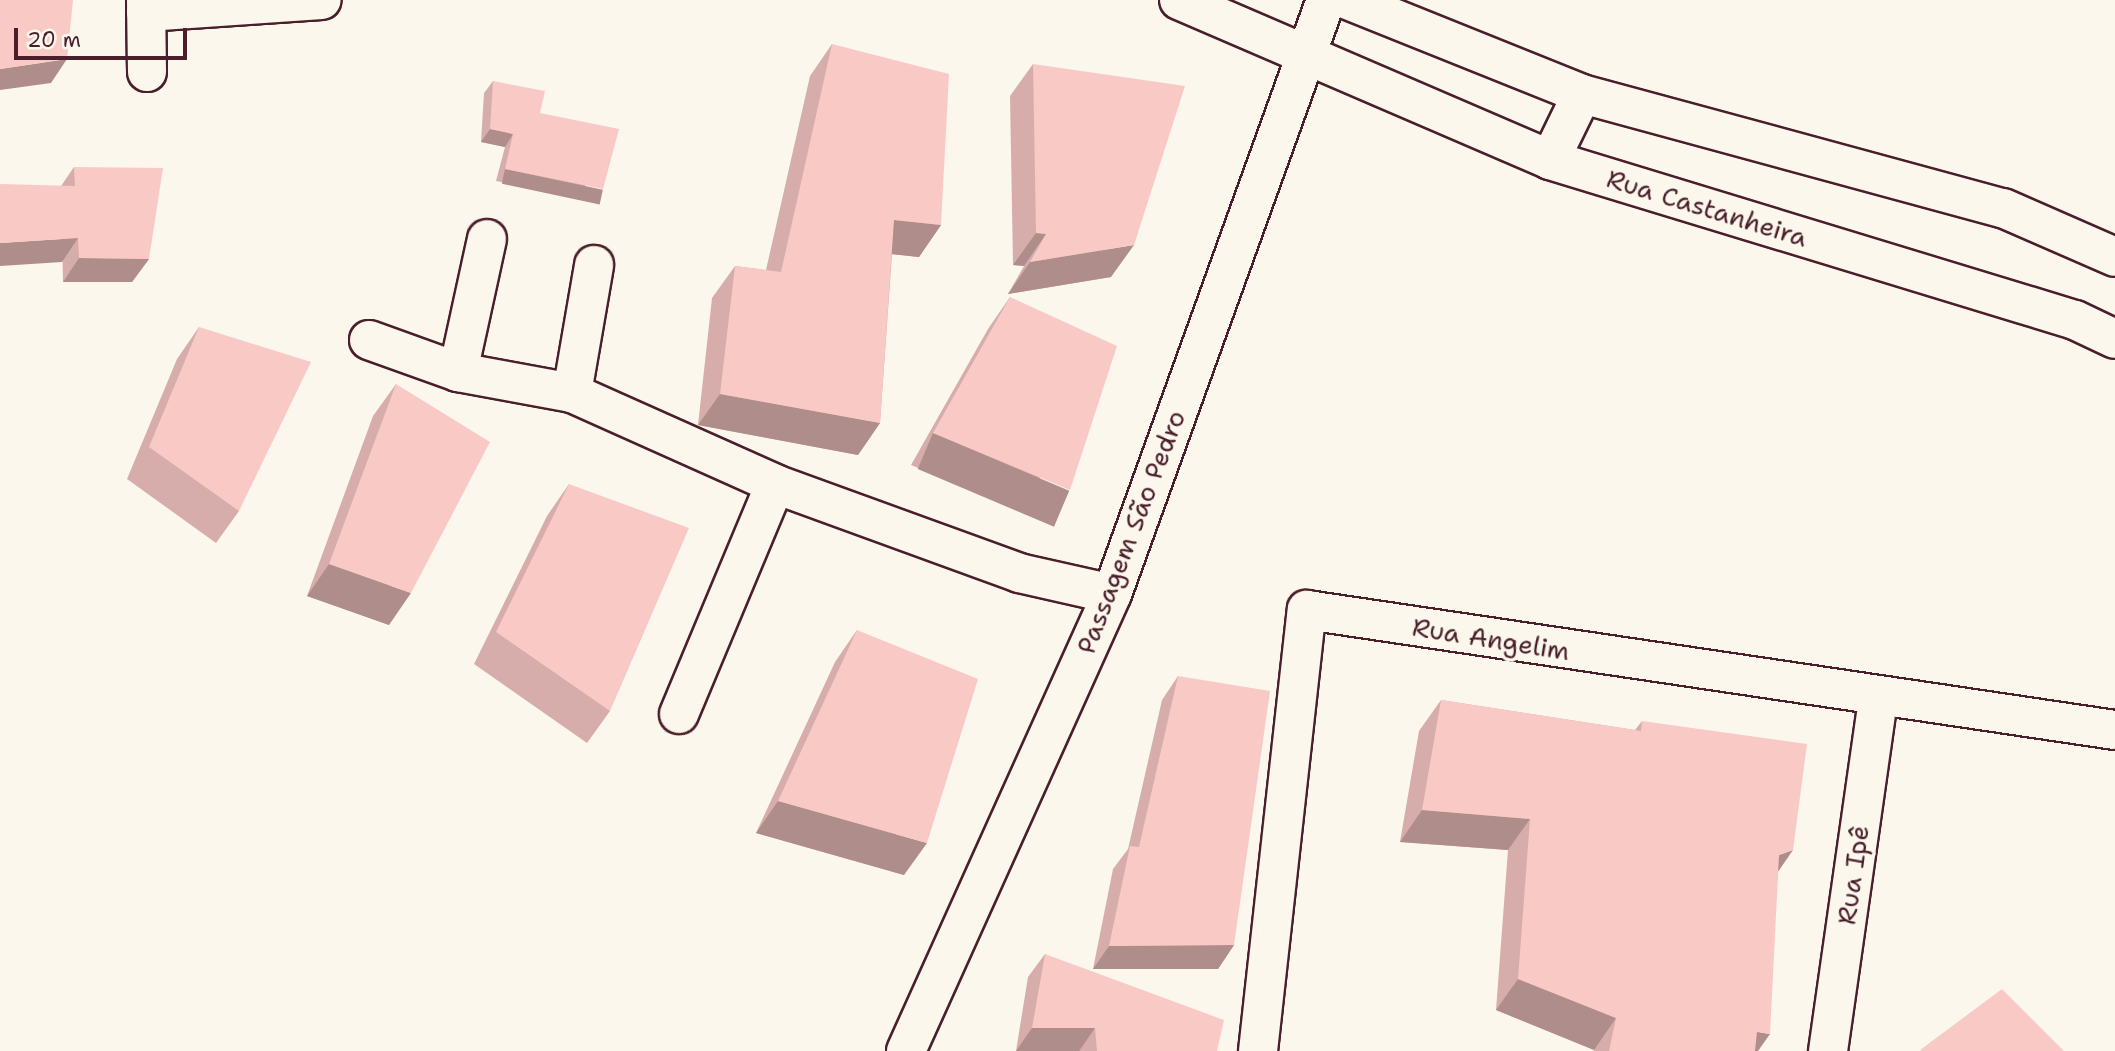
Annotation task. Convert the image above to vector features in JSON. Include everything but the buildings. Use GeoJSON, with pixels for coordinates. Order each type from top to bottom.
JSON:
{"type":"FeatureCollection","features":[{"type":"Feature","properties":{"kind":"street"},"geometry":{"type":"LineString","coordinates":[[148,72],[146,6],[322,0]]}},
{"type":"Feature","properties":{"kind":"street","name":"Rua Castanheira"},"geometry":{"type":"LineString","coordinates":[[1179,0],[1550,160],[2075,320],[2115,339]]}},
{"type":"Feature","properties":{"kind":"street","name":"Passagem São Pedro"},"geometry":{"type":"LineString","coordinates":[[906,1051],[1112,594],[1326,0]]}},
{"type":"Feature","properties":{"kind":"street"},"geometry":{"type":"LineString","coordinates":[[1348,0],[1582,94],[2003,208],[2115,257]]}},
{"type":"Feature","properties":{"kind":"street"},"geometry":{"type":"LineString","coordinates":[[1550,160],[1582,94]]}},
{"type":"Feature","properties":{"kind":"street"},"geometry":{"type":"LineString","coordinates":[[458,372],[487,239]]}},
{"type":"Feature","properties":{"kind":"street"},"geometry":{"type":"LineString","coordinates":[[572,393],[594,265]]}},
{"type":"Feature","properties":{"kind":"street"},"geometry":{"type":"LineString","coordinates":[[369,340],[458,372],[572,393],[775,484],[1018,573],[1112,594]]}},
{"type":"Feature","properties":{"kind":"street"},"geometry":{"type":"LineString","coordinates":[[679,714],[775,484]]}},
{"type":"Feature","properties":{"kind":"street","name":"Rua Angelim"},"geometry":{"type":"LineString","coordinates":[[1258,1051],[1307,610],[1878,699],[2115,730]]}},
{"type":"Feature","properties":{"kind":"street","name":"Rua Ipê"},"geometry":{"type":"LineString","coordinates":[[1828,1051],[1878,699]]}}]}
